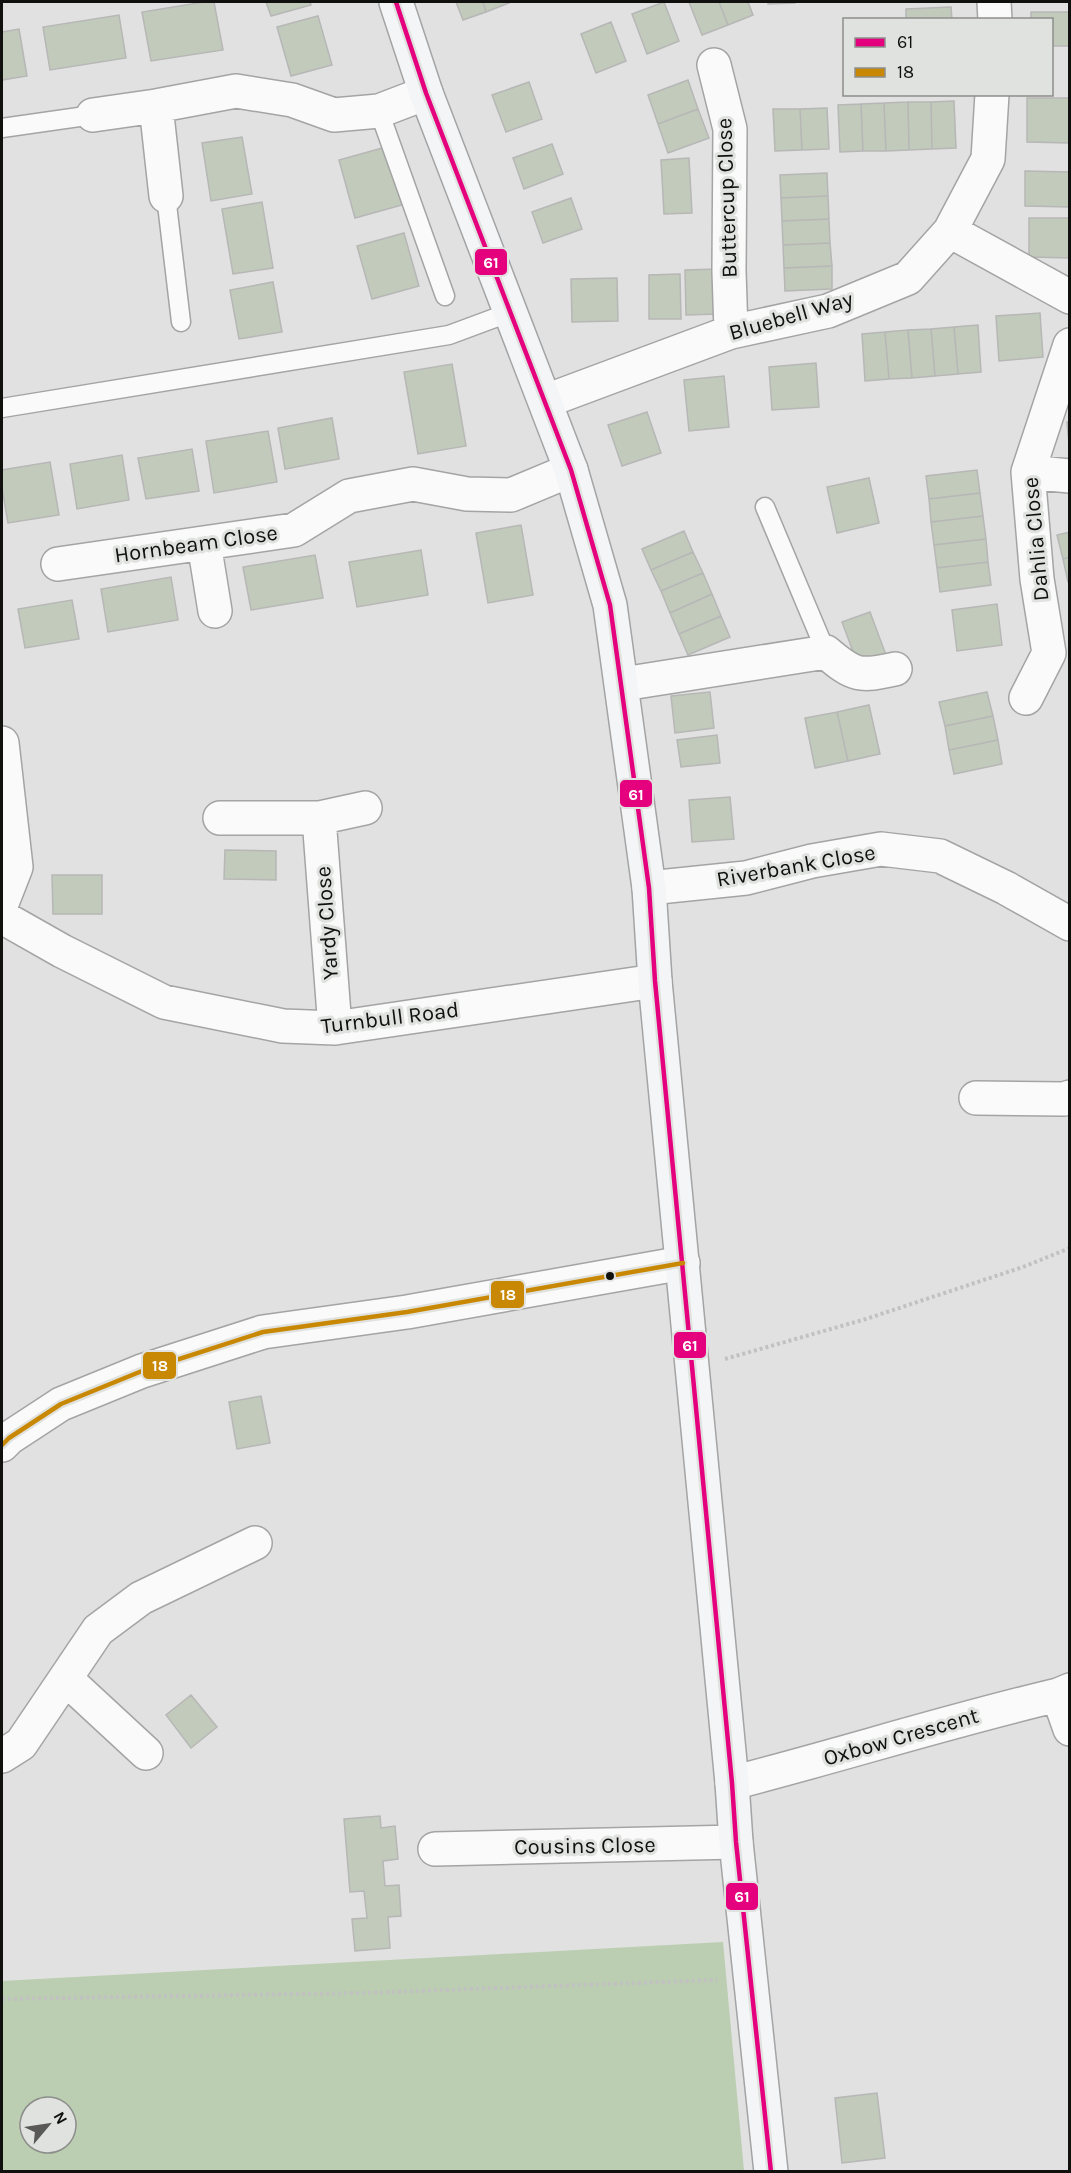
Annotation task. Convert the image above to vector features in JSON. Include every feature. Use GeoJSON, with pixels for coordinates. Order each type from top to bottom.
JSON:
{"type":"FeatureCollection","features":[{"type":"Feature","properties":{"kind":"street"},"geometry":{"type":"LineString","coordinates":[[396,2],[426,93],[571,470],[610,605],[623,684],[649,888],[655,981],[736,1842],[771,2172]]}},
{"type":"Feature","properties":{"kind":"street"},"geometry":{"type":"LineString","coordinates":[[994,2],[995,18]]}},
{"type":"Feature","properties":{"kind":"street","name":"Buttercup Close"},"geometry":{"type":"LineString","coordinates":[[714,65],[730,129],[731,332]]}},
{"type":"Feature","properties":{"kind":"street"},"geometry":{"type":"LineString","coordinates":[[93,115],[236,91],[292,100],[334,115],[379,111],[426,93]]}},
{"type":"Feature","properties":{"kind":"street","name":"Bluebell Way"},"geometry":{"type":"LineString","coordinates":[[546,401],[731,332],[828,311],[908,278],[950,231],[988,159],[992,96]]}},
{"type":"Feature","properties":{"kind":"street"},"geometry":{"type":"LineString","coordinates":[[156,106],[166,196]]}},
{"type":"Feature","properties":{"kind":"street"},"geometry":{"type":"LineString","coordinates":[[950,231],[1070,297]]}},
{"type":"Feature","properties":{"kind":"street","name":"Dahlia Close"},"geometry":{"type":"LineString","coordinates":[[1026,698],[1049,653],[1036,579],[1028,472],[1070,345]]}},
{"type":"Feature","properties":{"kind":"street","name":"Hornbeam Close"},"geometry":{"type":"LineString","coordinates":[[58,564],[294,530],[350,495],[413,484],[467,494],[511,495],[571,470]]}},
{"type":"Feature","properties":{"kind":"street"},"geometry":{"type":"LineString","coordinates":[[1028,472],[1070,476]]}},
{"type":"Feature","properties":{"kind":"street"},"geometry":{"type":"LineString","coordinates":[[204,543],[215,611]]}},
{"type":"Feature","properties":{"kind":"street"},"geometry":{"type":"LineString","coordinates":[[623,684],[826,652],[854,673],[870,674],[895,669]]}},
{"type":"Feature","properties":{"kind":"street"},"geometry":{"type":"LineString","coordinates":[[2,743],[16,867],[2,903]]}},
{"type":"Feature","properties":{"kind":"street"},"geometry":{"type":"LineString","coordinates":[[220,818],[319,818],[365,808]]}},
{"type":"Feature","properties":{"kind":"street","name":"Yardy Close"},"geometry":{"type":"LineString","coordinates":[[319,818],[335,1028]]}},
{"type":"Feature","properties":{"kind":"street","name":"Riverbank Close"},"geometry":{"type":"LineString","coordinates":[[649,888],[746,878],[812,861],[881,849],[939,856],[1006,888],[1070,924]]}},
{"type":"Feature","properties":{"kind":"street","name":"Turnbull Road"},"geometry":{"type":"LineString","coordinates":[[2,917],[62,951],[164,1002],[283,1026],[335,1028],[655,981]]}},
{"type":"Feature","properties":{"kind":"street"},"geometry":{"type":"LineString","coordinates":[[976,1098],[1065,1099],[1070,1097]]}},
{"type":"Feature","properties":{"kind":"street"},"geometry":{"type":"LineString","coordinates":[[2,1445],[61,1404],[142,1371],[263,1332],[407,1312],[683,1263]]}},
{"type":"Feature","properties":{"kind":"street"},"geometry":{"type":"LineString","coordinates":[[2,1756],[21,1744],[98,1630],[141,1598],[255,1543]]}},
{"type":"Feature","properties":{"kind":"street"},"geometry":{"type":"LineString","coordinates":[[66,1679],[146,1753]]}},
{"type":"Feature","properties":{"kind":"street"},"geometry":{"type":"LineString","coordinates":[[1064,1692],[1070,1729]]}},
{"type":"Feature","properties":{"kind":"street","name":"Oxbow Crescent"},"geometry":{"type":"LineString","coordinates":[[732,1783],[835,1757],[970,1716],[1064,1692]]}},
{"type":"Feature","properties":{"kind":"street","name":"Cousins Close"},"geometry":{"type":"LineString","coordinates":[[435,1849],[736,1842]]}},
{"type":"Feature","properties":{"kind":"lane"},"geometry":{"type":"LineString","coordinates":[[379,111],[445,296]]}},
{"type":"Feature","properties":{"kind":"lane"},"geometry":{"type":"LineString","coordinates":[[2,128],[93,115]]}},
{"type":"Feature","properties":{"kind":"lane"},"geometry":{"type":"LineString","coordinates":[[166,196],[181,322]]}},
{"type":"Feature","properties":{"kind":"lane"},"geometry":{"type":"LineString","coordinates":[[2,408],[449,335],[511,312]]}},
{"type":"Feature","properties":{"kind":"lane"},"geometry":{"type":"LineString","coordinates":[[765,507],[826,652]]}},
{"type":"Feature","properties":{"kind":"path"},"geometry":{"type":"LineString","coordinates":[[692,1366],[744,1355],[866,1319],[1023,1267],[1070,1248]]}},
{"type":"Feature","properties":{"kind":"path"},"geometry":{"type":"LineString","coordinates":[[2,1999],[363,1993],[752,1979]]}},
{"type":"Feature","properties":{"kind":"green space"},"geometry":{"type":"Polygon","coordinates":[[[723,1942],[744,2171],[2,2171],[2,1981],[723,1942]]]}},
{"type":"Feature","properties":{"kind":"building"},"geometry":{"type":"Polygon","coordinates":[[[214,2],[223,50],[151,61],[142,12],[214,2]]]}},
{"type":"Feature","properties":{"kind":"building"},"geometry":{"type":"Polygon","coordinates":[[[266,2],[310,2],[311,5],[271,16],[266,2]]]}},
{"type":"Feature","properties":{"kind":"building"},"geometry":{"type":"Polygon","coordinates":[[[456,2],[483,2],[486,12],[463,20],[456,2]]]}},
{"type":"Feature","properties":{"kind":"building"},"geometry":{"type":"Polygon","coordinates":[[[483,2],[509,2],[509,3],[486,12],[483,2]]]}},
{"type":"Feature","properties":{"kind":"building"},"geometry":{"type":"Polygon","coordinates":[[[664,2],[679,41],[647,54],[632,14],[664,2]]]}},
{"type":"Feature","properties":{"kind":"building"},"geometry":{"type":"Polygon","coordinates":[[[689,2],[719,2],[728,25],[702,35],[689,2]]]}},
{"type":"Feature","properties":{"kind":"building"},"geometry":{"type":"Polygon","coordinates":[[[719,2],[748,2],[753,15],[728,25],[719,2]]]}},
{"type":"Feature","properties":{"kind":"building"},"geometry":{"type":"Polygon","coordinates":[[[768,2],[795,2],[795,3],[768,4],[768,2]]]}},
{"type":"Feature","properties":{"kind":"building"},"geometry":{"type":"Polygon","coordinates":[[[951,7],[952,18],[906,18],[906,9],[951,7]]]}},
{"type":"Feature","properties":{"kind":"building"},"geometry":{"type":"Polygon","coordinates":[[[1031,12],[1070,12],[1070,46],[1053,46],[1053,18],[1031,18],[1031,12]]]}},
{"type":"Feature","properties":{"kind":"building"},"geometry":{"type":"Polygon","coordinates":[[[119,15],[126,58],[50,70],[43,27],[119,15]]]}},
{"type":"Feature","properties":{"kind":"building"},"geometry":{"type":"Polygon","coordinates":[[[318,16],[332,65],[291,76],[277,27],[318,16]]]}},
{"type":"Feature","properties":{"kind":"building"},"geometry":{"type":"Polygon","coordinates":[[[611,22],[626,61],[596,73],[581,34],[611,22]]]}},
{"type":"Feature","properties":{"kind":"building"},"geometry":{"type":"Polygon","coordinates":[[[19,29],[27,76],[2,80],[2,32],[19,29]]]}},
{"type":"Feature","properties":{"kind":"building"},"geometry":{"type":"Polygon","coordinates":[[[688,80],[698,109],[658,124],[648,95],[688,80]]]}},
{"type":"Feature","properties":{"kind":"building"},"geometry":{"type":"Polygon","coordinates":[[[529,82],[542,119],[506,132],[492,95],[529,82]]]}},
{"type":"Feature","properties":{"kind":"building"},"geometry":{"type":"Polygon","coordinates":[[[1027,98],[1069,98],[1069,143],[1027,142],[1027,98]]]}},
{"type":"Feature","properties":{"kind":"building"},"geometry":{"type":"Polygon","coordinates":[[[954,101],[956,148],[932,149],[931,102],[954,101]]]}},
{"type":"Feature","properties":{"kind":"building"},"geometry":{"type":"Polygon","coordinates":[[[908,102],[931,102],[932,149],[909,150],[908,102]]]}},
{"type":"Feature","properties":{"kind":"building"},"geometry":{"type":"Polygon","coordinates":[[[908,102],[909,150],[886,151],[884,103],[908,102]]]}},
{"type":"Feature","properties":{"kind":"building"},"geometry":{"type":"Polygon","coordinates":[[[884,103],[886,151],[863,151],[861,104],[884,103]]]}},
{"type":"Feature","properties":{"kind":"building"},"geometry":{"type":"Polygon","coordinates":[[[861,104],[863,151],[840,152],[838,105],[861,104]]]}},
{"type":"Feature","properties":{"kind":"building"},"geometry":{"type":"Polygon","coordinates":[[[827,108],[829,149],[802,150],[800,109],[827,108]]]}},
{"type":"Feature","properties":{"kind":"building"},"geometry":{"type":"Polygon","coordinates":[[[698,109],[709,138],[668,153],[658,124],[698,109]]]}},
{"type":"Feature","properties":{"kind":"building"},"geometry":{"type":"Polygon","coordinates":[[[773,109],[800,109],[802,150],[775,151],[773,109]]]}},
{"type":"Feature","properties":{"kind":"building"},"geometry":{"type":"Polygon","coordinates":[[[242,137],[252,194],[211,201],[202,143],[242,137]]]}},
{"type":"Feature","properties":{"kind":"building"},"geometry":{"type":"Polygon","coordinates":[[[552,144],[563,174],[524,189],[513,158],[552,144]]]}},
{"type":"Feature","properties":{"kind":"building"},"geometry":{"type":"Polygon","coordinates":[[[386,147],[402,205],[355,218],[339,160],[386,147]]]}},
{"type":"Feature","properties":{"kind":"building"},"geometry":{"type":"Polygon","coordinates":[[[689,158],[692,213],[664,214],[661,160],[689,158]]]}},
{"type":"Feature","properties":{"kind":"building"},"geometry":{"type":"Polygon","coordinates":[[[1025,171],[1070,172],[1070,207],[1025,206],[1025,171]]]}},
{"type":"Feature","properties":{"kind":"building"},"geometry":{"type":"Polygon","coordinates":[[[827,173],[828,196],[781,198],[780,175],[827,173]]]}},
{"type":"Feature","properties":{"kind":"building"},"geometry":{"type":"Polygon","coordinates":[[[828,196],[829,219],[782,221],[781,198],[828,196]]]}},
{"type":"Feature","properties":{"kind":"building"},"geometry":{"type":"Polygon","coordinates":[[[571,198],[582,229],[543,243],[532,212],[571,198]]]}},
{"type":"Feature","properties":{"kind":"building"},"geometry":{"type":"Polygon","coordinates":[[[262,202],[273,268],[233,274],[222,209],[262,202]]]}},
{"type":"Feature","properties":{"kind":"building"},"geometry":{"type":"Polygon","coordinates":[[[1029,218],[1070,218],[1070,258],[1029,257],[1029,218]]]}},
{"type":"Feature","properties":{"kind":"building"},"geometry":{"type":"Polygon","coordinates":[[[829,219],[830,243],[783,245],[782,221],[829,219]]]}},
{"type":"Feature","properties":{"kind":"building"},"geometry":{"type":"Polygon","coordinates":[[[404,233],[419,286],[372,299],[357,246],[404,233]]]}},
{"type":"Feature","properties":{"kind":"building"},"geometry":{"type":"Polygon","coordinates":[[[830,243],[832,266],[784,268],[783,245],[830,243]]]}},
{"type":"Feature","properties":{"kind":"building"},"geometry":{"type":"Polygon","coordinates":[[[832,266],[832,289],[785,291],[784,268],[832,266]]]}},
{"type":"Feature","properties":{"kind":"building"},"geometry":{"type":"Polygon","coordinates":[[[717,269],[718,314],[686,315],[685,270],[717,269]]]}},
{"type":"Feature","properties":{"kind":"building"},"geometry":{"type":"Polygon","coordinates":[[[680,274],[681,319],[649,319],[649,275],[680,274]]]}},
{"type":"Feature","properties":{"kind":"building"},"geometry":{"type":"Polygon","coordinates":[[[617,278],[618,321],[572,322],[571,279],[617,278]]]}},
{"type":"Feature","properties":{"kind":"building"},"geometry":{"type":"Polygon","coordinates":[[[273,282],[282,332],[239,339],[230,290],[273,282]]]}},
{"type":"Feature","properties":{"kind":"building"},"geometry":{"type":"Polygon","coordinates":[[[1040,313],[1043,357],[999,361],[996,316],[1040,313]]]}},
{"type":"Feature","properties":{"kind":"building"},"geometry":{"type":"Polygon","coordinates":[[[978,325],[981,372],[958,374],[954,327],[978,325]]]}},
{"type":"Feature","properties":{"kind":"building"},"geometry":{"type":"Polygon","coordinates":[[[954,327],[958,374],[935,376],[931,329],[954,327]]]}},
{"type":"Feature","properties":{"kind":"building"},"geometry":{"type":"Polygon","coordinates":[[[931,329],[935,376],[912,378],[908,330],[931,329]]]}},
{"type":"Feature","properties":{"kind":"building"},"geometry":{"type":"Polygon","coordinates":[[[908,330],[912,378],[889,379],[885,332],[908,330]]]}},
{"type":"Feature","properties":{"kind":"building"},"geometry":{"type":"Polygon","coordinates":[[[885,332],[889,379],[865,381],[862,334],[885,332]]]}},
{"type":"Feature","properties":{"kind":"building"},"geometry":{"type":"Polygon","coordinates":[[[816,363],[819,407],[772,410],[769,367],[816,363]]]}},
{"type":"Feature","properties":{"kind":"building"},"geometry":{"type":"Polygon","coordinates":[[[452,364],[466,446],[418,454],[404,372],[452,364]]]}},
{"type":"Feature","properties":{"kind":"building"},"geometry":{"type":"Polygon","coordinates":[[[724,376],[729,427],[689,431],[684,380],[724,376]]]}},
{"type":"Feature","properties":{"kind":"building"},"geometry":{"type":"Polygon","coordinates":[[[647,412],[661,453],[622,466],[608,425],[647,412]]]}},
{"type":"Feature","properties":{"kind":"building"},"geometry":{"type":"Polygon","coordinates":[[[332,418],[339,459],[285,469],[278,428],[332,418]]]}},
{"type":"Feature","properties":{"kind":"building"},"geometry":{"type":"Polygon","coordinates":[[[1067,422],[1070,422],[1070,455],[1067,422]]]}},
{"type":"Feature","properties":{"kind":"building"},"geometry":{"type":"Polygon","coordinates":[[[268,431],[277,482],[214,493],[206,441],[268,431]]]}},
{"type":"Feature","properties":{"kind":"building"},"geometry":{"type":"Polygon","coordinates":[[[192,449],[199,491],[146,499],[138,458],[192,449]]]}},
{"type":"Feature","properties":{"kind":"building"},"geometry":{"type":"Polygon","coordinates":[[[122,455],[129,500],[77,509],[70,464],[122,455]]]}},
{"type":"Feature","properties":{"kind":"building"},"geometry":{"type":"Polygon","coordinates":[[[50,462],[59,515],[8,523],[2,488],[2,470],[50,462]]]}},
{"type":"Feature","properties":{"kind":"building"},"geometry":{"type":"Polygon","coordinates":[[[977,470],[980,493],[929,499],[926,476],[977,470]]]}},
{"type":"Feature","properties":{"kind":"building"},"geometry":{"type":"Polygon","coordinates":[[[869,478],[879,523],[837,533],[827,487],[869,478]]]}},
{"type":"Feature","properties":{"kind":"building"},"geometry":{"type":"Polygon","coordinates":[[[980,493],[983,516],[931,522],[929,499],[980,493]]]}},
{"type":"Feature","properties":{"kind":"building"},"geometry":{"type":"Polygon","coordinates":[[[983,516],[986,539],[934,545],[931,522],[983,516]]]}},
{"type":"Feature","properties":{"kind":"building"},"geometry":{"type":"Polygon","coordinates":[[[521,525],[533,595],[488,603],[476,533],[521,525]]]}},
{"type":"Feature","properties":{"kind":"building"},"geometry":{"type":"Polygon","coordinates":[[[684,531],[693,552],[651,570],[642,549],[684,531]]]}},
{"type":"Feature","properties":{"kind":"building"},"geometry":{"type":"Polygon","coordinates":[[[1070,532],[1070,557],[1063,559],[1057,535],[1070,532]]]}},
{"type":"Feature","properties":{"kind":"building"},"geometry":{"type":"Polygon","coordinates":[[[986,539],[988,562],[937,568],[934,545],[986,539]]]}},
{"type":"Feature","properties":{"kind":"building"},"geometry":{"type":"Polygon","coordinates":[[[421,550],[428,595],[357,607],[349,562],[421,550]]]}},
{"type":"Feature","properties":{"kind":"building"},"geometry":{"type":"Polygon","coordinates":[[[693,552],[703,573],[661,591],[651,570],[693,552]]]}},
{"type":"Feature","properties":{"kind":"building"},"geometry":{"type":"Polygon","coordinates":[[[315,555],[323,598],[251,610],[243,567],[315,555]]]}},
{"type":"Feature","properties":{"kind":"building"},"geometry":{"type":"Polygon","coordinates":[[[1070,557],[1070,582],[1068,582],[1063,559],[1070,557]]]}},
{"type":"Feature","properties":{"kind":"building"},"geometry":{"type":"Polygon","coordinates":[[[988,562],[991,585],[940,592],[937,568],[988,562]]]}},
{"type":"Feature","properties":{"kind":"building"},"geometry":{"type":"Polygon","coordinates":[[[703,573],[712,594],[670,613],[661,591],[703,573]]]}},
{"type":"Feature","properties":{"kind":"building"},"geometry":{"type":"Polygon","coordinates":[[[171,577],[178,620],[108,632],[101,589],[171,577]]]}},
{"type":"Feature","properties":{"kind":"building"},"geometry":{"type":"Polygon","coordinates":[[[712,594],[721,616],[679,634],[670,613],[712,594]]]}},
{"type":"Feature","properties":{"kind":"building"},"geometry":{"type":"Polygon","coordinates":[[[72,600],[79,639],[25,648],[18,609],[72,600]]]}},
{"type":"Feature","properties":{"kind":"building"},"geometry":{"type":"Polygon","coordinates":[[[997,604],[1002,645],[957,651],[952,610],[997,604]]]}},
{"type":"Feature","properties":{"kind":"building"},"geometry":{"type":"Polygon","coordinates":[[[870,612],[886,655],[858,665],[842,622],[870,612]]]}},
{"type":"Feature","properties":{"kind":"building"},"geometry":{"type":"Polygon","coordinates":[[[721,616],[730,637],[688,655],[679,634],[721,616]]]}},
{"type":"Feature","properties":{"kind":"building"},"geometry":{"type":"Polygon","coordinates":[[[710,692],[714,728],[675,733],[671,696],[710,692]]]}},
{"type":"Feature","properties":{"kind":"building"},"geometry":{"type":"Polygon","coordinates":[[[987,692],[993,716],[945,726],[939,702],[987,692]]]}},
{"type":"Feature","properties":{"kind":"building"},"geometry":{"type":"Polygon","coordinates":[[[869,705],[880,754],[848,761],[837,712],[869,705]]]}},
{"type":"Feature","properties":{"kind":"building"},"geometry":{"type":"Polygon","coordinates":[[[837,712],[848,761],[815,768],[805,718],[837,712]]]}},
{"type":"Feature","properties":{"kind":"building"},"geometry":{"type":"Polygon","coordinates":[[[993,716],[998,740],[949,750],[945,726],[993,716]]]}},
{"type":"Feature","properties":{"kind":"building"},"geometry":{"type":"Polygon","coordinates":[[[717,735],[720,763],[681,767],[677,740],[717,735]]]}},
{"type":"Feature","properties":{"kind":"building"},"geometry":{"type":"Polygon","coordinates":[[[998,740],[1002,764],[954,774],[949,750],[998,740]]]}},
{"type":"Feature","properties":{"kind":"building"},"geometry":{"type":"Polygon","coordinates":[[[730,797],[734,839],[692,842],[689,800],[730,797]]]}},
{"type":"Feature","properties":{"kind":"building"},"geometry":{"type":"Polygon","coordinates":[[[225,850],[276,851],[276,880],[224,879],[225,850]]]}},
{"type":"Feature","properties":{"kind":"building"},"geometry":{"type":"Polygon","coordinates":[[[52,875],[102,875],[102,914],[53,914],[52,875]]]}},
{"type":"Feature","properties":{"kind":"building"},"geometry":{"type":"Polygon","coordinates":[[[261,1396],[270,1443],[237,1449],[229,1402],[261,1396]]]}},
{"type":"Feature","properties":{"kind":"building"},"geometry":{"type":"Polygon","coordinates":[[[191,1695],[217,1727],[191,1748],[166,1715],[191,1695]]]}},
{"type":"Feature","properties":{"kind":"building"},"geometry":{"type":"Polygon","coordinates":[[[380,1816],[381,1828],[395,1826],[398,1859],[383,1861],[385,1886],[399,1885],[401,1916],[388,1917],[390,1948],[355,1951],[352,1919],[367,1918],[364,1891],[350,1892],[344,1819],[380,1816]]]}},
{"type":"Feature","properties":{"kind":"building"},"geometry":{"type":"Polygon","coordinates":[[[877,2093],[885,2158],[842,2163],[835,2098],[877,2093]]]}},
{"type":"Feature","properties":{"kind":"transit line","name":"61"},"geometry":{"type":"LineString","coordinates":[[396,2],[426,93],[571,470],[610,605],[649,888],[655,981],[736,1842],[771,2172]]}},
{"type":"Feature","properties":{"kind":"transit line","name":"18"},"geometry":{"type":"LineString","coordinates":[[2,1445],[61,1404],[142,1371],[263,1332],[407,1312],[683,1263]]}}]}
